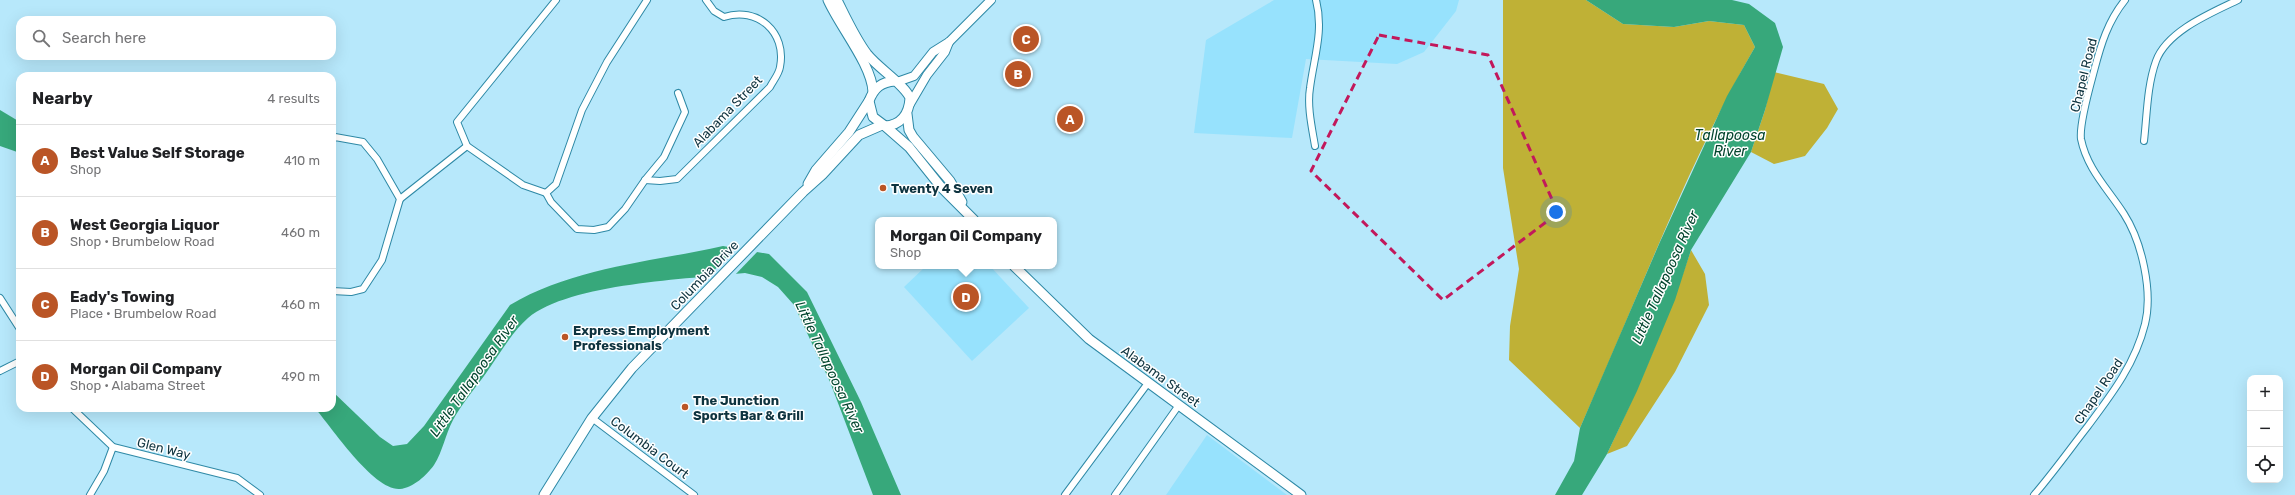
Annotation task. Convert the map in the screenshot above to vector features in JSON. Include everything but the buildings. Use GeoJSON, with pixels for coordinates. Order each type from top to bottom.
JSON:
{"type":"FeatureCollection","features":[{"type":"Feature","properties":{"kind":"main road"},"geometry":{"type":"LineString","coordinates":[[828,0],[839,22],[868,71],[872,80],[873,92]]}},
{"type":"Feature","properties":{"kind":"main road"},"geometry":{"type":"LineString","coordinates":[[837,0],[867,54],[881,70],[896,81],[909,95],[910,104],[907,114],[909,130],[912,137],[950,181],[971,217]]}},
{"type":"Feature","properties":{"kind":"main road"},"geometry":{"type":"LineString","coordinates":[[896,81],[881,83],[873,92],[870,101],[873,117],[909,147],[941,187],[971,217]]}},
{"type":"Feature","properties":{"kind":"main road","name":"Columbia Drive"},"geometry":{"type":"LineString","coordinates":[[803,192],[816,170],[849,132],[870,101]]}},
{"type":"Feature","properties":{"kind":"main road"},"geometry":{"type":"LineString","coordinates":[[883,126],[897,124],[907,114]]}},
{"type":"Feature","properties":{"kind":"main road","name":"Columbia Drive"},"geometry":{"type":"LineString","coordinates":[[544,495],[592,418],[636,364],[803,192],[822,175],[859,135],[883,126]]}},
{"type":"Feature","properties":{"kind":"main road","name":"Alabama Street"},"geometry":{"type":"LineString","coordinates":[[1017,269],[1089,339],[1301,495]]}},
{"type":"Feature","properties":{"kind":"street"},"geometry":{"type":"LineString","coordinates":[[556,0],[457,122],[467,146],[523,185],[546,193],[551,202],[578,229],[594,230],[608,227],[625,209],[644,180],[664,157],[685,112],[678,93]]}},
{"type":"Feature","properties":{"kind":"street"},"geometry":{"type":"LineString","coordinates":[[546,193],[556,184],[582,110],[607,62],[647,0]]}},
{"type":"Feature","properties":{"kind":"street","name":"Alabama Street"},"geometry":{"type":"LineString","coordinates":[[644,180],[660,181],[677,179],[770,87],[780,69],[779,45],[775,33],[767,22],[756,16],[743,14],[724,17],[714,11],[706,0]]}},
{"type":"Feature","properties":{"kind":"street"},"geometry":{"type":"LineString","coordinates":[[896,81],[913,77],[933,52],[949,42],[991,0]]}},
{"type":"Feature","properties":{"kind":"street"},"geometry":{"type":"LineString","coordinates":[[1315,146],[1311,126],[1310,90],[1320,39],[1320,19],[1316,0]]}},
{"type":"Feature","properties":{"kind":"street","name":"Chapel Road"},"geometry":{"type":"LineString","coordinates":[[2034,495],[2116,389],[2132,362],[2145,323],[2147,288],[2143,257],[2125,215],[2094,172],[2081,137],[2088,93],[2104,36],[2113,14],[2126,0]]}},
{"type":"Feature","properties":{"kind":"street"},"geometry":{"type":"LineString","coordinates":[[2144,141],[2151,79],[2156,60],[2177,34],[2209,14],[2238,0]]}},
{"type":"Feature","properties":{"kind":"street"},"geometry":{"type":"LineString","coordinates":[[910,104],[927,75],[946,52],[949,42]]}},
{"type":"Feature","properties":{"kind":"street"},"geometry":{"type":"LineString","coordinates":[[336,137],[363,142],[376,158],[400,199]]}},
{"type":"Feature","properties":{"kind":"street"},"geometry":{"type":"LineString","coordinates":[[336,291],[351,292],[363,289],[382,260],[400,199],[467,146]]}},
{"type":"Feature","properties":{"kind":"street"},"geometry":{"type":"LineString","coordinates":[[0,298],[16,323]]}},
{"type":"Feature","properties":{"kind":"street"},"geometry":{"type":"LineString","coordinates":[[0,371],[16,363]]}},
{"type":"Feature","properties":{"kind":"street"},"geometry":{"type":"LineString","coordinates":[[1065,495],[1148,383]]}},
{"type":"Feature","properties":{"kind":"street"},"geometry":{"type":"LineString","coordinates":[[1115,495],[1179,405]]}},
{"type":"Feature","properties":{"kind":"street","name":"Glen Way"},"geometry":{"type":"LineString","coordinates":[[76,412],[114,447],[236,478],[260,495]]}},
{"type":"Feature","properties":{"kind":"street","name":"Columbia Court"},"geometry":{"type":"LineString","coordinates":[[592,418],[694,495]]}},
{"type":"Feature","properties":{"kind":"street"},"geometry":{"type":"LineString","coordinates":[[90,495],[104,471],[114,447]]}},
{"type":"Feature","properties":{"kind":"highlighted area"},"geometry":{"type":"Polygon","coordinates":[[[1379,35],[1488,55],[1558,213],[1443,300],[1311,171],[1379,35]]]}},
{"type":"Feature","properties":{"kind":"shaded area"},"geometry":{"type":"Polygon","coordinates":[[[1274,0],[1459,0],[1456,11],[1424,52],[1397,64],[1306,59],[1292,138],[1194,133],[1206,40],[1274,0]]]}},
{"type":"Feature","properties":{"kind":"shaded area"},"geometry":{"type":"Polygon","coordinates":[[[1503,0],[1586,0],[1623,24],[1674,27],[1709,21],[1744,25],[1755,47],[1706,140],[1684,187],[1580,428],[1509,360],[1510,326],[1519,269],[1503,168],[1503,0]]]}},
{"type":"Feature","properties":{"kind":"shaded area"},"geometry":{"type":"Polygon","coordinates":[[[1774,72],[1824,84],[1838,109],[1827,128],[1805,156],[1774,164],[1751,152],[1765,110],[1774,72]]]}},
{"type":"Feature","properties":{"kind":"shaded area"},"geometry":{"type":"Polygon","coordinates":[[[1691,250],[1705,274],[1709,305],[1675,372],[1627,446],[1607,454],[1673,302],[1691,250]]]}},
{"type":"Feature","properties":{"kind":"shaded area"},"geometry":{"type":"Polygon","coordinates":[[[923,269],[993,269],[1029,308],[972,361],[904,287],[923,269]]]}},
{"type":"Feature","properties":{"kind":"shaded area"},"geometry":{"type":"Polygon","coordinates":[[[1207,435],[1287,495],[1166,495],[1207,435]]]}},
{"type":"Feature","properties":{"kind":"water","name":"Tallapoosa River"},"geometry":{"type":"Polygon","coordinates":[[[1586,0],[1732,0],[1749,4],[1775,23],[1783,47],[1751,152],[1691,250],[1675,300],[1637,391],[1607,454],[1582,495],[1555,495],[1574,461],[1580,428],[1659,244],[1727,96],[1755,47],[1744,25],[1709,21],[1674,27],[1623,24],[1586,0]]]}},
{"type":"Feature","properties":{"kind":"water"},"geometry":{"type":"Polygon","coordinates":[[[0,110],[16,120],[16,152],[0,146],[0,110]]]}},
{"type":"Feature","properties":{"kind":"water","name":"Little Tallapoosa River"},"geometry":{"type":"Polygon","coordinates":[[[723,246],[769,254],[807,292],[861,402],[901,495],[873,495],[830,382],[794,305],[778,287],[762,277],[745,273],[663,281],[600,290],[572,297],[547,306],[528,318],[510,338],[460,409],[450,426],[440,454],[434,465],[428,473],[415,484],[405,488],[400,489],[390,487],[378,480],[366,470],[318,412],[336,412],[336,395],[380,437],[393,446],[407,444],[424,426],[510,305],[535,292],[560,282],[587,274],[614,267],[723,246]]]}},
{"type":"Feature","properties":{"kind":"pier"},"geometry":{"type":"Polygon","coordinates":[[[737,246],[759,250],[733,277],[705,280],[737,246]]]}},
{"type":"Feature","properties":{"kind":"place","name":"Eady's Towing"},"geometry":{"type":"Point","coordinates":[1026,39]}},
{"type":"Feature","properties":{"kind":"place","name":"West Georgia Liquor"},"geometry":{"type":"Point","coordinates":[1018,74]}},
{"type":"Feature","properties":{"kind":"place","name":"Best Value Self Storage"},"geometry":{"type":"Point","coordinates":[1070,119]}},
{"type":"Feature","properties":{"kind":"place","name":"Twenty 4 Seven"},"geometry":{"type":"Point","coordinates":[883,188]}},
{"type":"Feature","properties":{"kind":"place","name":"Morgan Oil Company"},"geometry":{"type":"Point","coordinates":[966,297]}},
{"type":"Feature","properties":{"kind":"place","name":"Express Employment Professionals"},"geometry":{"type":"Point","coordinates":[565,337]}},
{"type":"Feature","properties":{"kind":"place","name":"The Junction Sports Bar & Grill"},"geometry":{"type":"Point","coordinates":[685,407]}}]}
